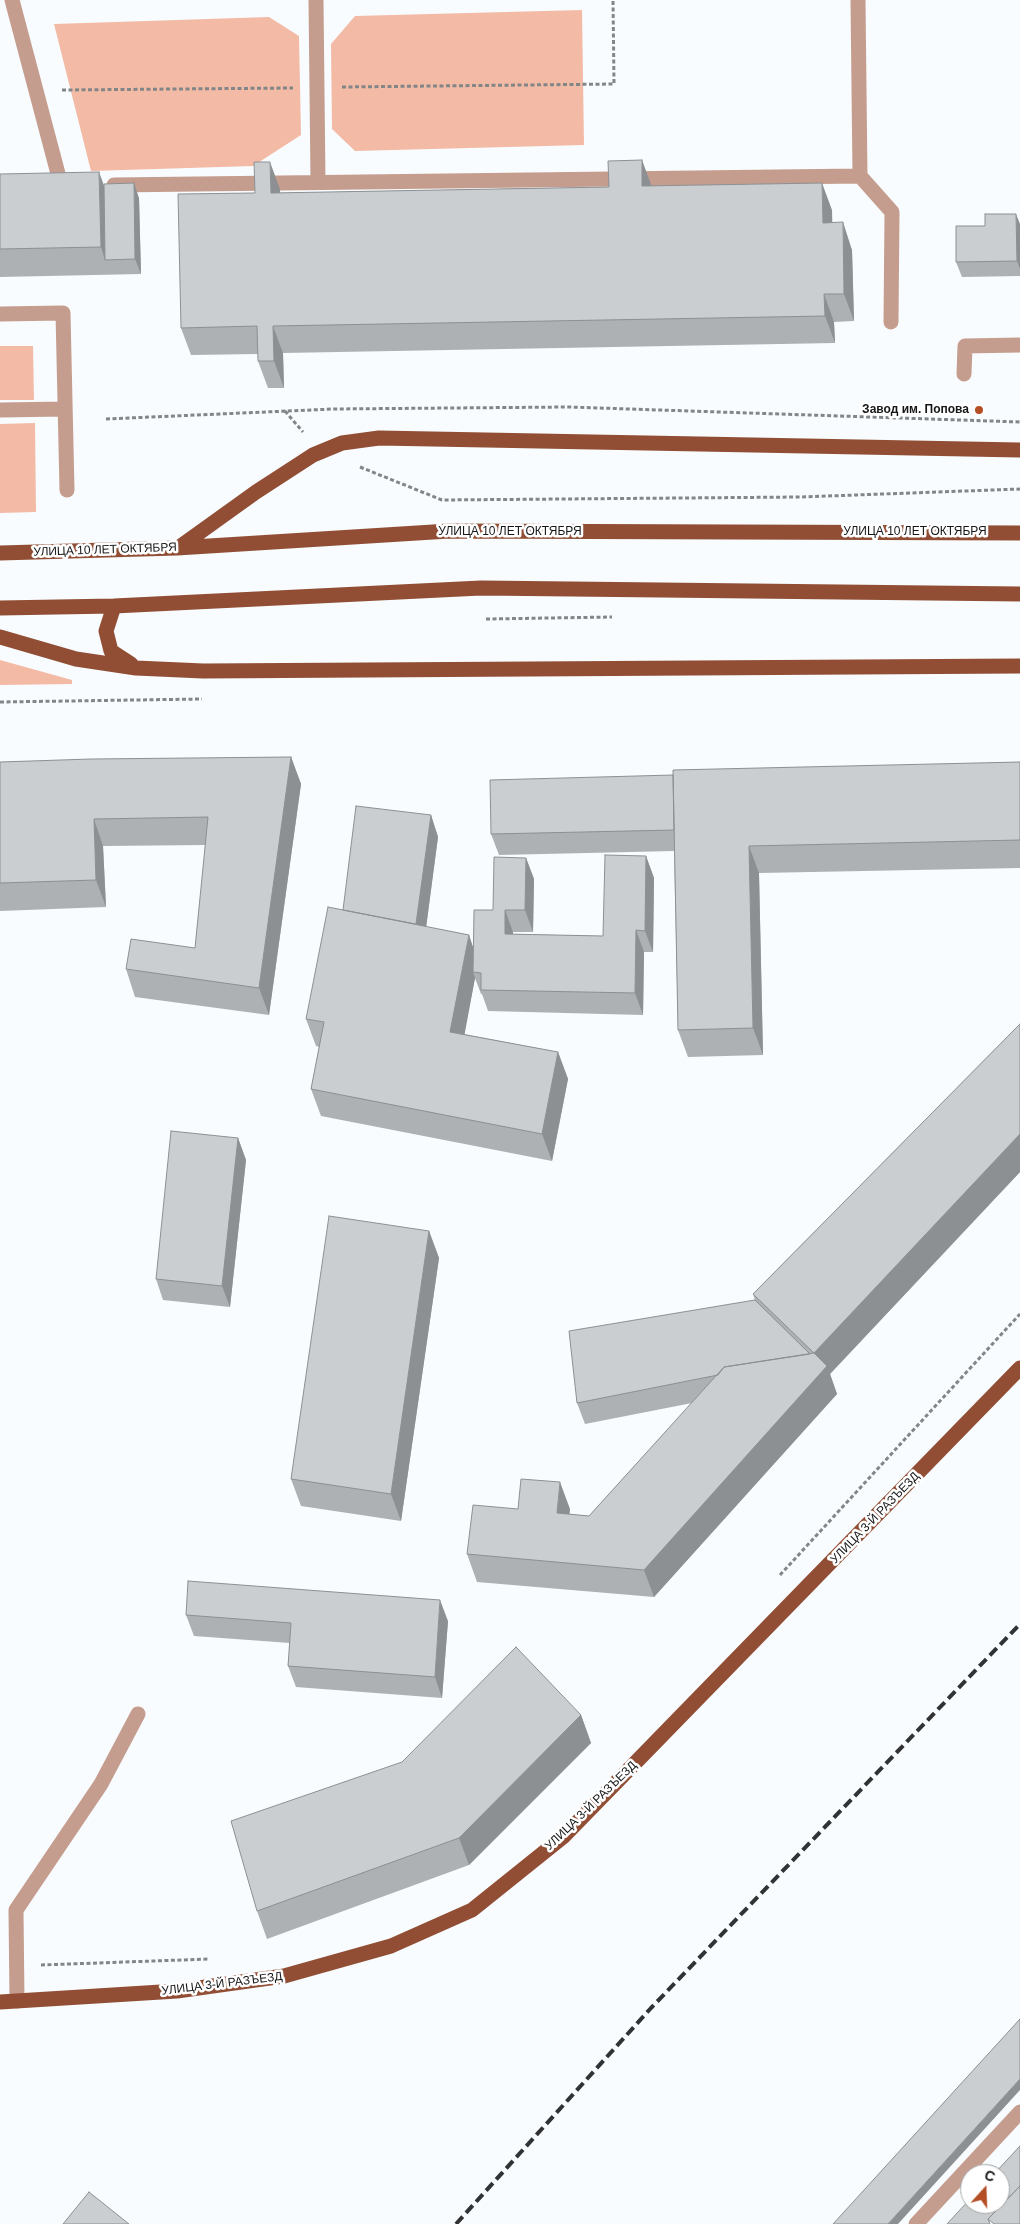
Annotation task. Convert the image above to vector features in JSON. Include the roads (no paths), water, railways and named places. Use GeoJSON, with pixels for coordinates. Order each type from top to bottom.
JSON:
{"type":"FeatureCollection","features":[{"type":"Feature","properties":{"kind":"main road"},"geometry":{"type":"LineString","coordinates":[[177,548],[256,492],[313,455],[342,443],[379,438],[1020,450]]}},
{"type":"Feature","properties":{"kind":"main road","name":"УЛИЦА 10 ЛЕТ ОКТЯБРЯ"},"geometry":{"type":"LineString","coordinates":[[0,553],[177,548],[449,531],[1020,533]]}},
{"type":"Feature","properties":{"kind":"main road"},"geometry":{"type":"LineString","coordinates":[[0,608],[114,606],[481,588],[1020,594]]}},
{"type":"Feature","properties":{"kind":"main road"},"geometry":{"type":"LineString","coordinates":[[114,606],[106,631],[111,651],[136,668]]}},
{"type":"Feature","properties":{"kind":"main road"},"geometry":{"type":"LineString","coordinates":[[0,637],[76,659],[136,668],[265,672],[1020,666]]}},
{"type":"Feature","properties":{"kind":"main road","name":"УЛИЦА 3-Й РАЗЪЕЗД"},"geometry":{"type":"LineString","coordinates":[[0,2002],[177,1991],[284,1976],[390,1946],[472,1910],[563,1837],[1020,1368]]}},
{"type":"Feature","properties":{"kind":"lane"},"geometry":{"type":"LineString","coordinates":[[12,0],[66,185],[44,186]]}},
{"type":"Feature","properties":{"kind":"lane"},"geometry":{"type":"LineString","coordinates":[[316,0],[318,182]]}},
{"type":"Feature","properties":{"kind":"lane"},"geometry":{"type":"LineString","coordinates":[[858,0],[860,176],[892,212],[891,322]]}},
{"type":"Feature","properties":{"kind":"lane"},"geometry":{"type":"LineString","coordinates":[[101,185],[860,176]]}},
{"type":"Feature","properties":{"kind":"lane"},"geometry":{"type":"LineString","coordinates":[[0,314],[63,313],[67,490]]}},
{"type":"Feature","properties":{"kind":"lane"},"geometry":{"type":"LineString","coordinates":[[964,374],[965,346],[1020,345]]}},
{"type":"Feature","properties":{"kind":"lane"},"geometry":{"type":"LineString","coordinates":[[0,410],[65,409]]}},
{"type":"Feature","properties":{"kind":"lane"},"geometry":{"type":"LineString","coordinates":[[17,2001],[16,1910],[101,1784],[138,1714]]}},
{"type":"Feature","properties":{"kind":"lane"},"geometry":{"type":"LineString","coordinates":[[916,2224],[1020,2112]]}},
{"type":"Feature","properties":{"kind":"railway"},"geometry":{"type":"LineString","coordinates":[[456,2224],[651,2008],[1020,1624]]}},
{"type":"Feature","properties":{"kind":"place","name":"Завод им. Попова"},"geometry":{"type":"Point","coordinates":[979,410]}}]}
